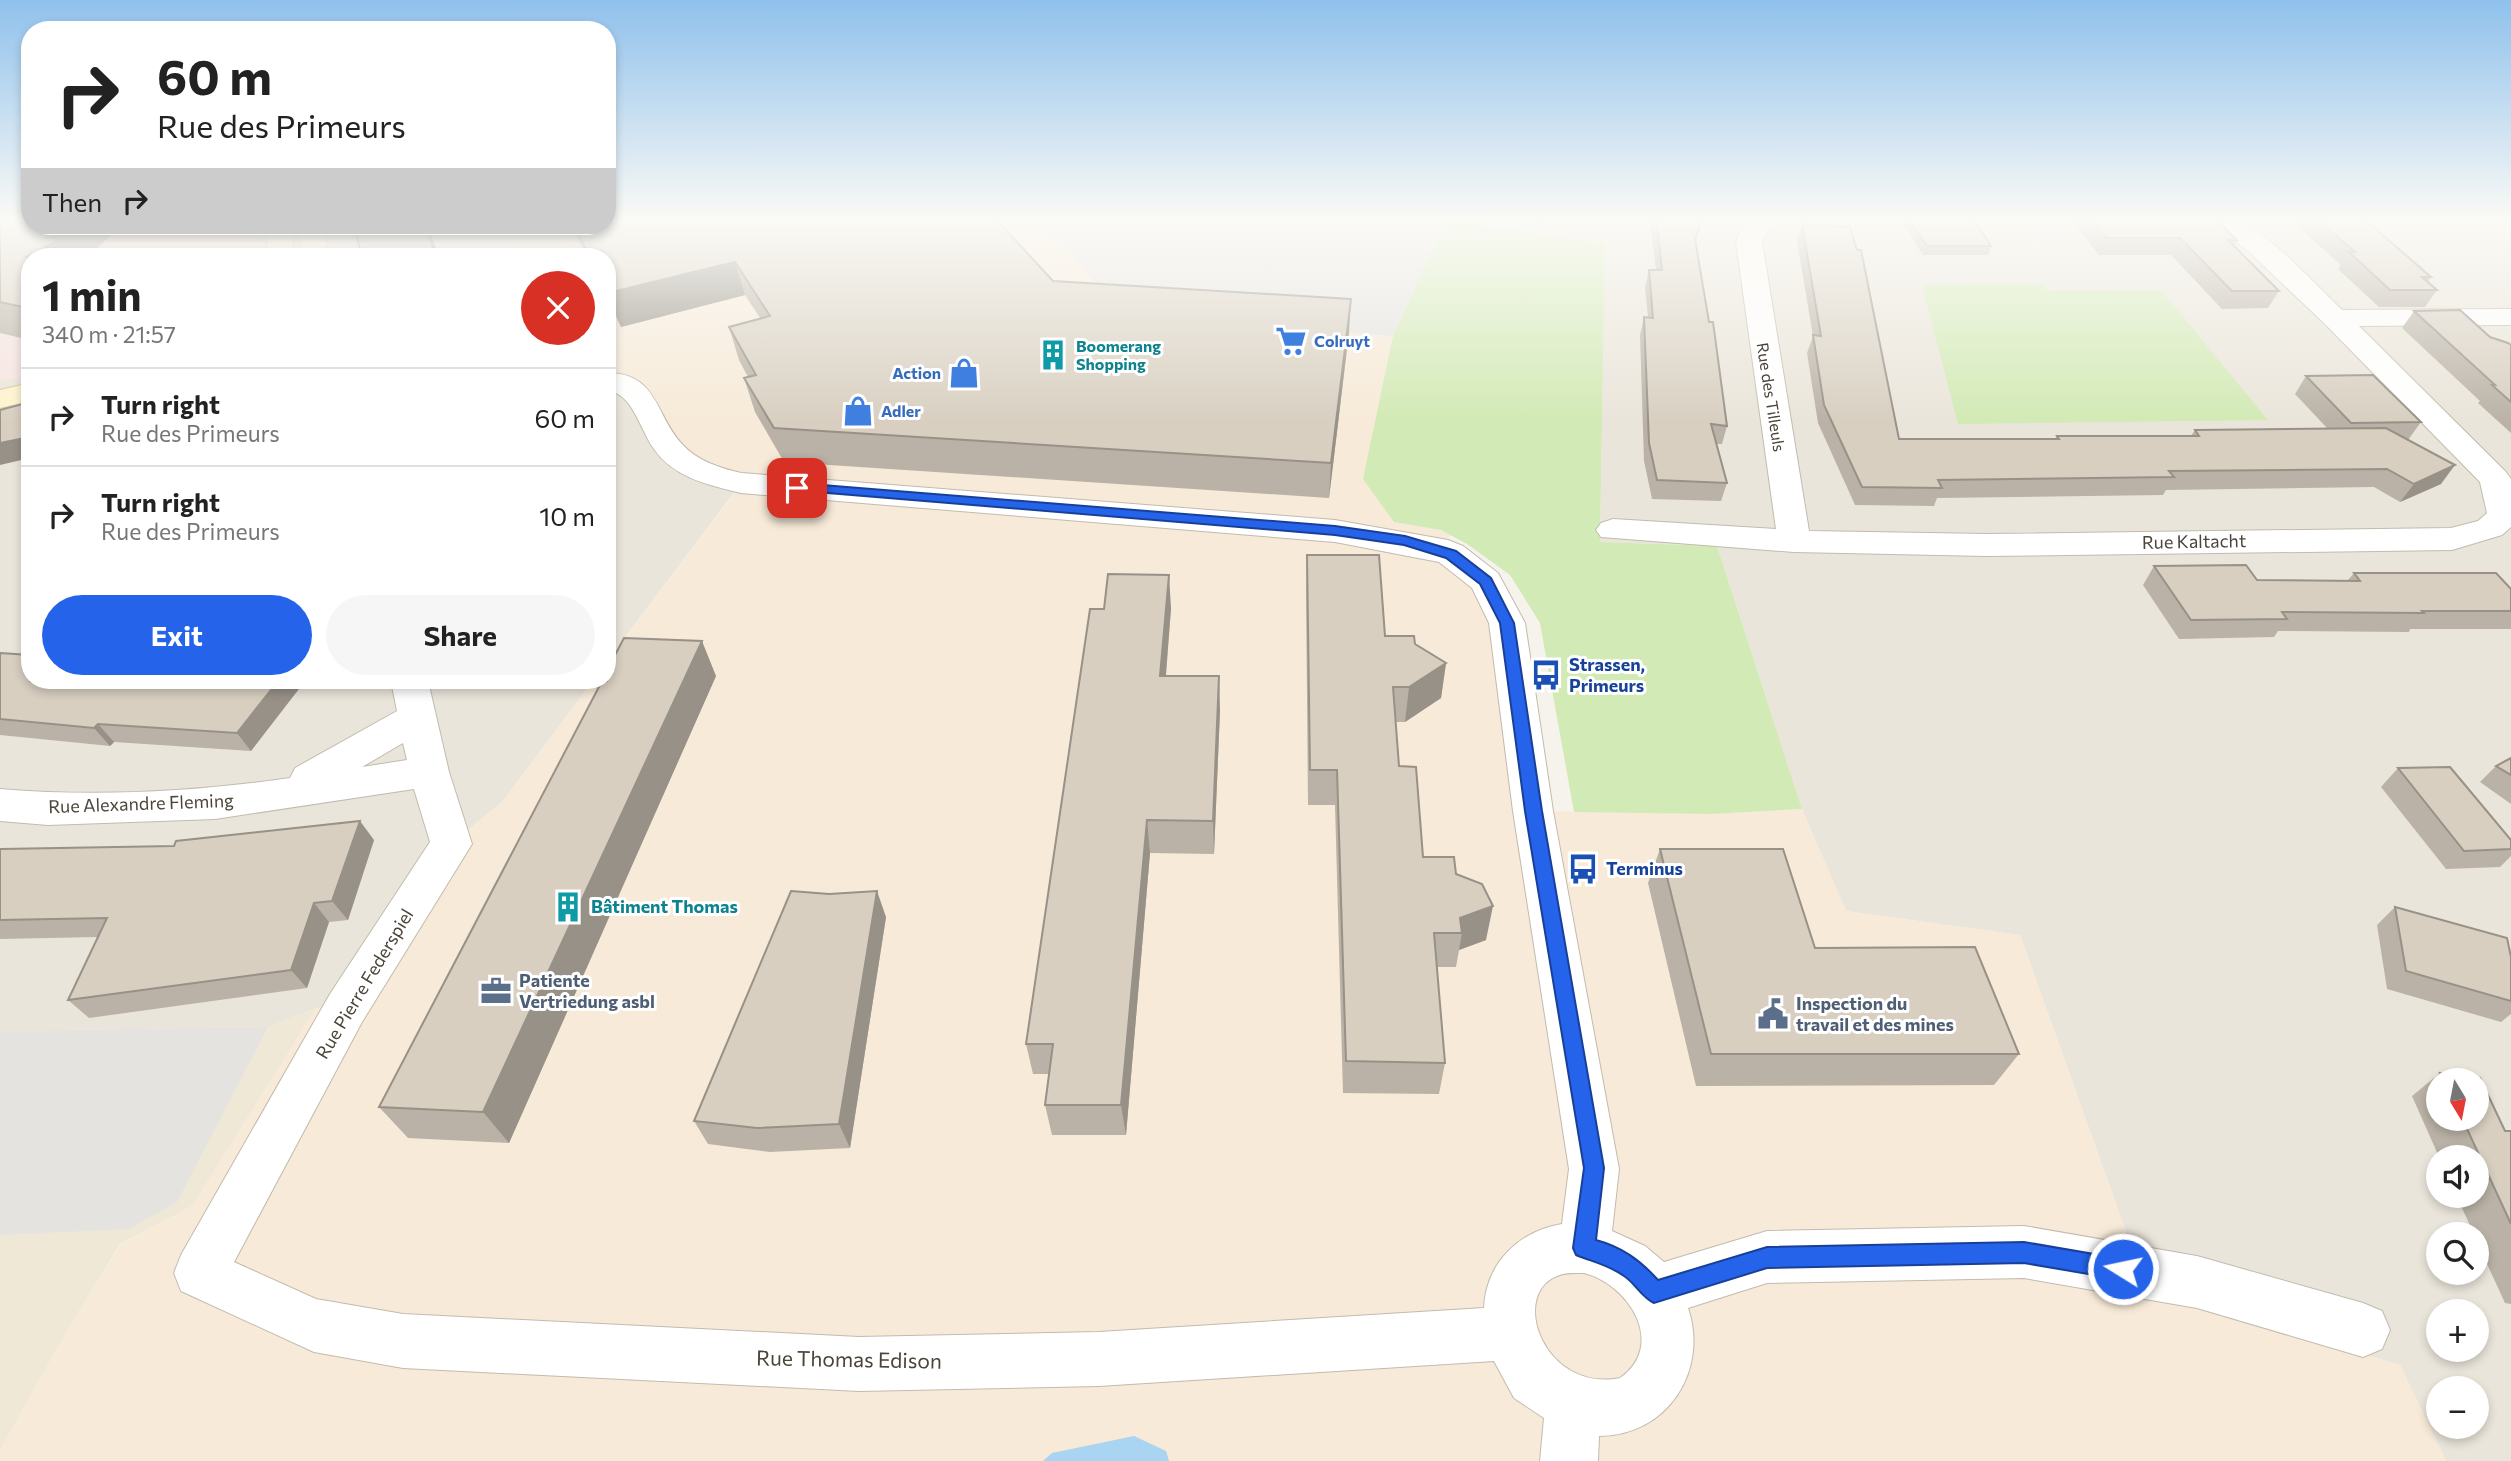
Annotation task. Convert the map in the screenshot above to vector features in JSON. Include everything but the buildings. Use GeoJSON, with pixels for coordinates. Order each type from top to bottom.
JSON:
{"type":"FeatureCollection","features":[{"type":"Feature","properties":{"kind":"street","name":"Rue des Tilleuls"},"geometry":{"type":"LineString","coordinates":[[1756,286],[1794,541]]}},
{"type":"Feature","properties":{"kind":"street"},"geometry":{"type":"LineString","coordinates":[[2301,286],[2335,318],[2511,317]]}},
{"type":"Feature","properties":{"kind":"street","name":"Rue Kaltacht"},"geometry":{"type":"LineString","coordinates":[[1613,530],[1794,541],[1987,545],[2452,539],[2490,528],[2504,514],[2495,479],[2335,318]]}},
{"type":"Feature","properties":{"kind":"street"},"geometry":{"type":"LineString","coordinates":[[616,382],[638,393],[670,451],[696,472],[741,483],[1335,531],[1436,548],[1451,554],[1486,581],[1507,623],[1533,811],[1594,1168],[1584,1248]]}},
{"type":"Feature","properties":{"kind":"street"},"geometry":{"type":"LineString","coordinates":[[0,399],[21,394]]}},
{"type":"Feature","properties":{"kind":"street","name":"Rue Pierre Federspiel"},"geometry":{"type":"LineString","coordinates":[[200,1273],[346,1008],[452,844],[429,772],[411,689]]}},
{"type":"Feature","properties":{"kind":"street","name":"Rue Alexandre Fleming"},"geometry":{"type":"LineString","coordinates":[[282,793],[416,718]]}},
{"type":"Feature","properties":{"kind":"street","name":"Rue Alexandre Fleming"},"geometry":{"type":"LineString","coordinates":[[0,805],[48,809],[215,804],[429,772]]}},
{"type":"Feature","properties":{"kind":"street"},"geometry":{"type":"LineString","coordinates":[[1584,1248],[1611,1255],[1635,1270],[1654,1292],[1667,1321],[1669,1350],[1661,1376],[1648,1392],[1625,1406],[1603,1409],[1573,1404],[1551,1392],[1528,1372],[1510,1333],[1508,1305],[1516,1280],[1530,1263],[1552,1250],[1584,1248]]}},
{"type":"Feature","properties":{"kind":"street"},"geometry":{"type":"LineString","coordinates":[[1654,1292],[1767,1257],[2024,1252],[2197,1282],[2363,1330]]}},
{"type":"Feature","properties":{"kind":"street","name":"Rue Thomas Edison"},"geometry":{"type":"LineString","coordinates":[[200,1273],[314,1325],[403,1341],[859,1364],[1099,1359],[1510,1333]]}},
{"type":"Feature","properties":{"kind":"street"},"geometry":{"type":"LineString","coordinates":[[1569,1461],[1573,1404]]}},
{"type":"Feature","properties":{"kind":"shaded area"},"geometry":{"type":"Polygon","coordinates":[[[0,286],[21,286],[21,376],[0,381],[0,286]]]}},
{"type":"Feature","properties":{"kind":"shaded area"},"geometry":{"type":"Polygon","coordinates":[[[616,286],[1415,286],[1393,336],[1394,522],[1441,530],[1451,535],[1437,548],[1486,581],[1533,811],[1711,814],[1802,809],[1846,911],[2020,935],[2146,1288],[2400,1365],[2426,1419],[2426,1439],[2435,1439],[2446,1461],[0,1461],[0,1450],[66,1332],[121,1244],[192,1206],[316,1008],[346,1008],[451,844],[503,801],[587,689],[616,689],[616,649],[741,484],[696,472],[616,384],[616,286]]]}},
{"type":"Feature","properties":{"kind":"shaded area"},"geometry":{"type":"Polygon","coordinates":[[[1099,286],[1415,286],[1393,336],[1208,323],[1099,286]]]}},
{"type":"Feature","properties":{"kind":"shaded area"},"geometry":{"type":"Polygon","coordinates":[[[1604,286],[2511,286],[2511,1461],[2446,1461],[2435,1439],[2489,1439],[2489,1376],[2426,1376],[2426,1419],[2400,1365],[2146,1288],[2020,935],[1846,911],[1802,809],[1717,546],[1600,542],[1604,286]]]}},
{"type":"Feature","properties":{"kind":"shaded area"},"geometry":{"type":"Polygon","coordinates":[[[21,376],[21,689],[587,689],[503,801],[451,844],[346,1008],[316,1008],[268,1027],[0,1031],[0,381],[21,376]]]}},
{"type":"Feature","properties":{"kind":"shaded area"},"geometry":{"type":"Polygon","coordinates":[[[616,383],[741,483],[616,649],[616,383]]]}},
{"type":"Feature","properties":{"kind":"shaded area"},"geometry":{"type":"Polygon","coordinates":[[[316,1008],[192,1206],[120,1244],[66,1332],[0,1450],[0,1031],[268,1027],[316,1008]]]}},
{"type":"Feature","properties":{"kind":"shaded area"},"geometry":{"type":"Polygon","coordinates":[[[268,1027],[177,1202],[129,1229],[0,1235],[0,1031],[268,1027]]]}},
{"type":"Feature","properties":{"kind":"green space"},"geometry":{"type":"Polygon","coordinates":[[[1415,286],[1604,286],[1600,542],[1717,546],[1802,809],[1711,814],[1574,812],[1540,623],[1510,575],[1467,544],[1441,530],[1394,522],[1363,479],[1393,336],[1415,286]]]}},
{"type":"Feature","properties":{"kind":"green space"},"geometry":{"type":"Polygon","coordinates":[[[1922,286],[2044,286],[2048,291],[2161,290],[2268,420],[1958,424],[1922,286]]]}},
{"type":"Feature","properties":{"kind":"water"},"geometry":{"type":"Polygon","coordinates":[[[1134,1436],[1166,1451],[1169,1461],[1043,1461],[1052,1453],[1134,1436]]]}},
{"type":"Feature","properties":{"kind":"place","name":"Colruyt"},"geometry":{"type":"Point","coordinates":[1291,341]}},
{"type":"Feature","properties":{"kind":"place","name":"Boomerang Shopping"},"geometry":{"type":"Point","coordinates":[1053,355]}},
{"type":"Feature","properties":{"kind":"place","name":"Action"},"geometry":{"type":"Point","coordinates":[964,373]}},
{"type":"Feature","properties":{"kind":"place","name":"Adler"},"geometry":{"type":"Point","coordinates":[858,411]}},
{"type":"Feature","properties":{"kind":"place","name":"Strassen, Primeurs"},"geometry":{"type":"Point","coordinates":[1546,675]}},
{"type":"Feature","properties":{"kind":"place","name":"Terminus"},"geometry":{"type":"Point","coordinates":[1583,869]}},
{"type":"Feature","properties":{"kind":"place","name":"Bâtiment Thomas"},"geometry":{"type":"Point","coordinates":[568,907]}},
{"type":"Feature","properties":{"kind":"place","name":"Patiente Vertriedung asbl"},"geometry":{"type":"Point","coordinates":[496,991]}},
{"type":"Feature","properties":{"kind":"place","name":"Inspection du travail et des mines"},"geometry":{"type":"Point","coordinates":[1773,1014]}},
{"type":"Feature","properties":{"kind":"route"},"geometry":{"type":"LineString","coordinates":[[797,488],[1335,531],[1405,541],[1451,554],[1486,581],[1507,623],[1533,811],[1594,1168],[1584,1248],[1611,1255],[1635,1270],[1654,1292],[1767,1257],[2024,1252],[2123,1269]]}}]}
